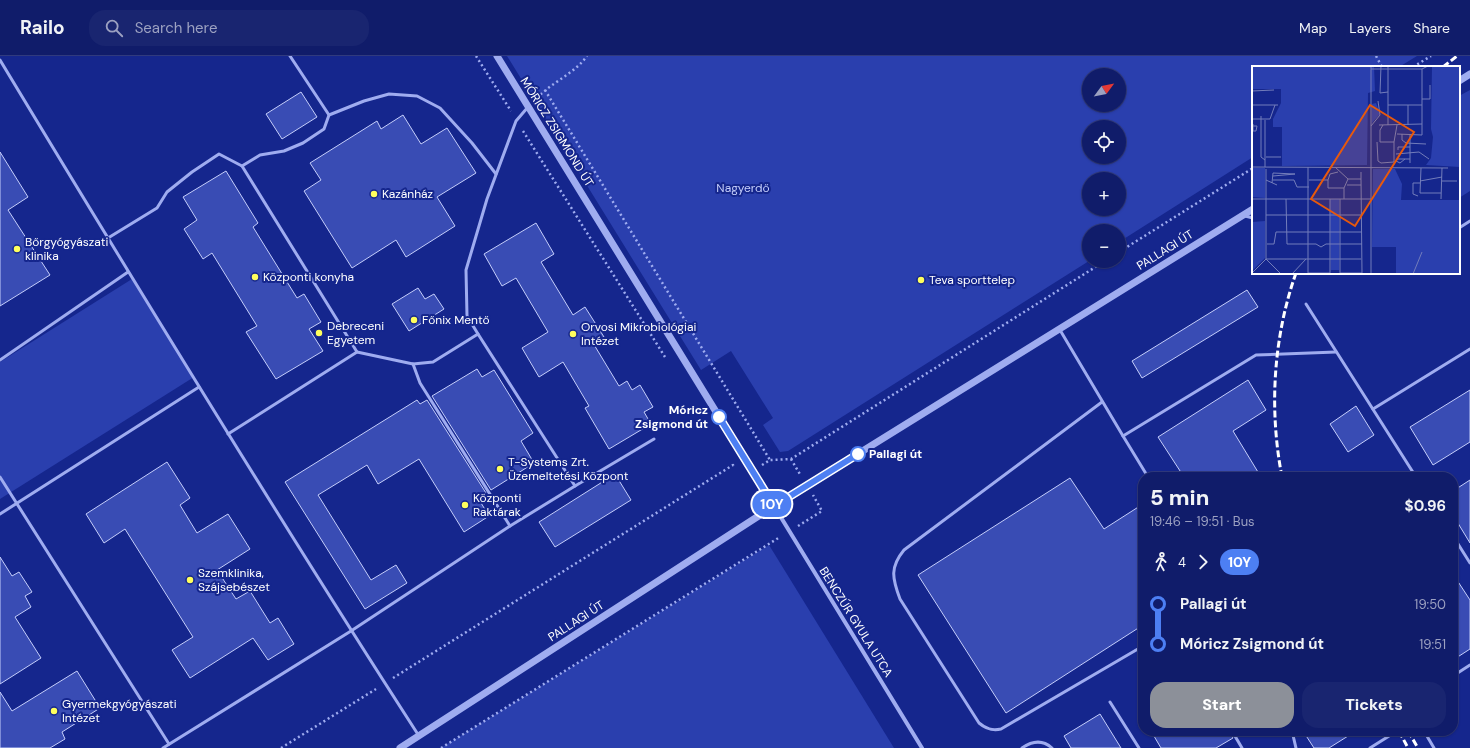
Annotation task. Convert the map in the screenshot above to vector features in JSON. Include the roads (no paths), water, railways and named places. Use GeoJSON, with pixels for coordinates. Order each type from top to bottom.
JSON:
{"type":"FeatureCollection","features":[{"type":"Feature","properties":{"kind":"street","name":"MÓRICZ ZSIGMOND ÚT"},"geometry":{"type":"LineString","coordinates":[[497,56],[774,506]]}},
{"type":"Feature","properties":{"kind":"street"},"geometry":{"type":"LineString","coordinates":[[1460,80],[1470,74]]}},
{"type":"Feature","properties":{"kind":"street","name":"PALLAGI ÚT"},"geometry":{"type":"LineString","coordinates":[[400,748],[774,506],[1252,210]]}},
{"type":"Feature","properties":{"kind":"street","name":"BENCZÚR GYULA UTCA"},"geometry":{"type":"LineString","coordinates":[[774,506],[922,748]]}},
{"type":"Feature","properties":{"kind":"lane"},"geometry":{"type":"LineString","coordinates":[[290,56],[329,115]]}},
{"type":"Feature","properties":{"kind":"lane"},"geometry":{"type":"LineString","coordinates":[[0,60],[199,388],[351,631],[419,736]]}},
{"type":"Feature","properties":{"kind":"lane"},"geometry":{"type":"LineString","coordinates":[[242,166],[260,155],[284,151],[303,143],[324,129],[329,115],[364,101],[389,94],[417,96],[440,108],[472,143],[496,174]]}},
{"type":"Feature","properties":{"kind":"lane"},"geometry":{"type":"LineString","coordinates":[[529,106],[516,121],[487,199],[466,270],[468,316],[575,486]]}},
{"type":"Feature","properties":{"kind":"lane"},"geometry":{"type":"LineString","coordinates":[[108,238],[157,208],[167,192],[192,172],[219,154],[242,166],[357,352]]}},
{"type":"Feature","properties":{"kind":"lane"},"geometry":{"type":"LineString","coordinates":[[1243,215],[1252,218]]}},
{"type":"Feature","properties":{"kind":"lane"},"geometry":{"type":"LineString","coordinates":[[1460,227],[1470,221]]}},
{"type":"Feature","properties":{"kind":"lane"},"geometry":{"type":"LineString","coordinates":[[0,360],[128,272]]}},
{"type":"Feature","properties":{"kind":"lane"},"geometry":{"type":"LineString","coordinates":[[1306,304],[1413,472]]}},
{"type":"Feature","properties":{"kind":"lane"},"geometry":{"type":"LineString","coordinates":[[1059,329],[1145,472]]}},
{"type":"Feature","properties":{"kind":"lane"},"geometry":{"type":"LineString","coordinates":[[228,434],[357,352],[414,364],[433,362],[478,334]]}},
{"type":"Feature","properties":{"kind":"lane"},"geometry":{"type":"LineString","coordinates":[[1373,409],[1470,349]]}},
{"type":"Feature","properties":{"kind":"lane"},"geometry":{"type":"LineString","coordinates":[[1123,436],[1256,355],[1336,352]]}},
{"type":"Feature","properties":{"kind":"lane"},"geometry":{"type":"LineString","coordinates":[[414,364],[420,383],[510,526]]}},
{"type":"Feature","properties":{"kind":"lane"},"geometry":{"type":"LineString","coordinates":[[0,514],[199,388]]}},
{"type":"Feature","properties":{"kind":"lane"},"geometry":{"type":"LineString","coordinates":[[1102,402],[904,550],[897,559],[894,570],[894,583],[904,605],[979,723],[985,728],[994,730],[1001,729],[1138,649]]}},
{"type":"Feature","properties":{"kind":"lane"},"geometry":{"type":"LineString","coordinates":[[163,748],[351,631],[510,526],[654,439]]}},
{"type":"Feature","properties":{"kind":"lane"},"geometry":{"type":"LineString","coordinates":[[0,477],[169,744]]}},
{"type":"Feature","properties":{"kind":"lane"},"geometry":{"type":"LineString","coordinates":[[1458,544],[1470,564]]}},
{"type":"Feature","properties":{"kind":"lane"},"geometry":{"type":"LineString","coordinates":[[1458,673],[1470,665]]}},
{"type":"Feature","properties":{"kind":"lane"},"geometry":{"type":"LineString","coordinates":[[1110,702],[1139,748]]}},
{"type":"Feature","properties":{"kind":"lane"},"geometry":{"type":"LineString","coordinates":[[1235,736],[1242,748]]}},
{"type":"Feature","properties":{"kind":"lane"},"geometry":{"type":"LineString","coordinates":[[1293,736],[1296,748]]}},
{"type":"Feature","properties":{"kind":"lane"},"geometry":{"type":"LineString","coordinates":[[1370,748],[1389,736]]}},
{"type":"Feature","properties":{"kind":"lane"},"geometry":{"type":"LineString","coordinates":[[1427,736],[1434,748]]}},
{"type":"Feature","properties":{"kind":"lane"},"geometry":{"type":"LineString","coordinates":[[1022,748],[1030,743],[1040,742],[1048,744],[1052,748]]}},
{"type":"Feature","properties":{"kind":"railway"},"geometry":{"type":"LineString","coordinates":[[1444,66],[1457,56]]}},
{"type":"Feature","properties":{"kind":"railway"},"geometry":{"type":"LineString","coordinates":[[1281,472],[1275,426],[1276,374],[1282,323],[1296,274]]}},
{"type":"Feature","properties":{"kind":"railway"},"geometry":{"type":"LineString","coordinates":[[1402,736],[1408,748]]}},
{"type":"Feature","properties":{"kind":"railway"},"geometry":{"type":"LineString","coordinates":[[1411,736],[1418,748]]}},
{"type":"Feature","properties":{"kind":"place","name":"Kazánház"},"geometry":{"type":"Point","coordinates":[374,194]}},
{"type":"Feature","properties":{"kind":"place","name":"Bőrgyógyászati klinika"},"geometry":{"type":"Point","coordinates":[17,249]}},
{"type":"Feature","properties":{"kind":"place","name":"Központi konyha"},"geometry":{"type":"Point","coordinates":[255,277]}},
{"type":"Feature","properties":{"kind":"place","name":"Teva sporttelep"},"geometry":{"type":"Point","coordinates":[921,280]}},
{"type":"Feature","properties":{"kind":"place","name":"Főnix Mentő"},"geometry":{"type":"Point","coordinates":[414,320]}},
{"type":"Feature","properties":{"kind":"place","name":"Debreceni Egyetem"},"geometry":{"type":"Point","coordinates":[319,333]}},
{"type":"Feature","properties":{"kind":"place","name":"Orvosi Mikrobiológiai Intézet"},"geometry":{"type":"Point","coordinates":[573,334]}},
{"type":"Feature","properties":{"kind":"place","name":"Móricz Zsigmond út"},"geometry":{"type":"Point","coordinates":[719,417]}},
{"type":"Feature","properties":{"kind":"place","name":"Pallagi út"},"geometry":{"type":"Point","coordinates":[858,454]}},
{"type":"Feature","properties":{"kind":"place","name":"T-Systems Zrt. Üzemeltetési Központ"},"geometry":{"type":"Point","coordinates":[500,469]}},
{"type":"Feature","properties":{"kind":"place","name":"Központi Raktárak"},"geometry":{"type":"Point","coordinates":[465,505]}},
{"type":"Feature","properties":{"kind":"place","name":"Szemklinika, Szájsebészet"},"geometry":{"type":"Point","coordinates":[190,580]}},
{"type":"Feature","properties":{"kind":"place","name":"Gyermekgyógyászati Intézet"},"geometry":{"type":"Point","coordinates":[54,711]}},
{"type":"Feature","properties":{"kind":"park label","name":"Nagyerdő"},"geometry":{"type":"Point","coordinates":[743,188]}}]}
